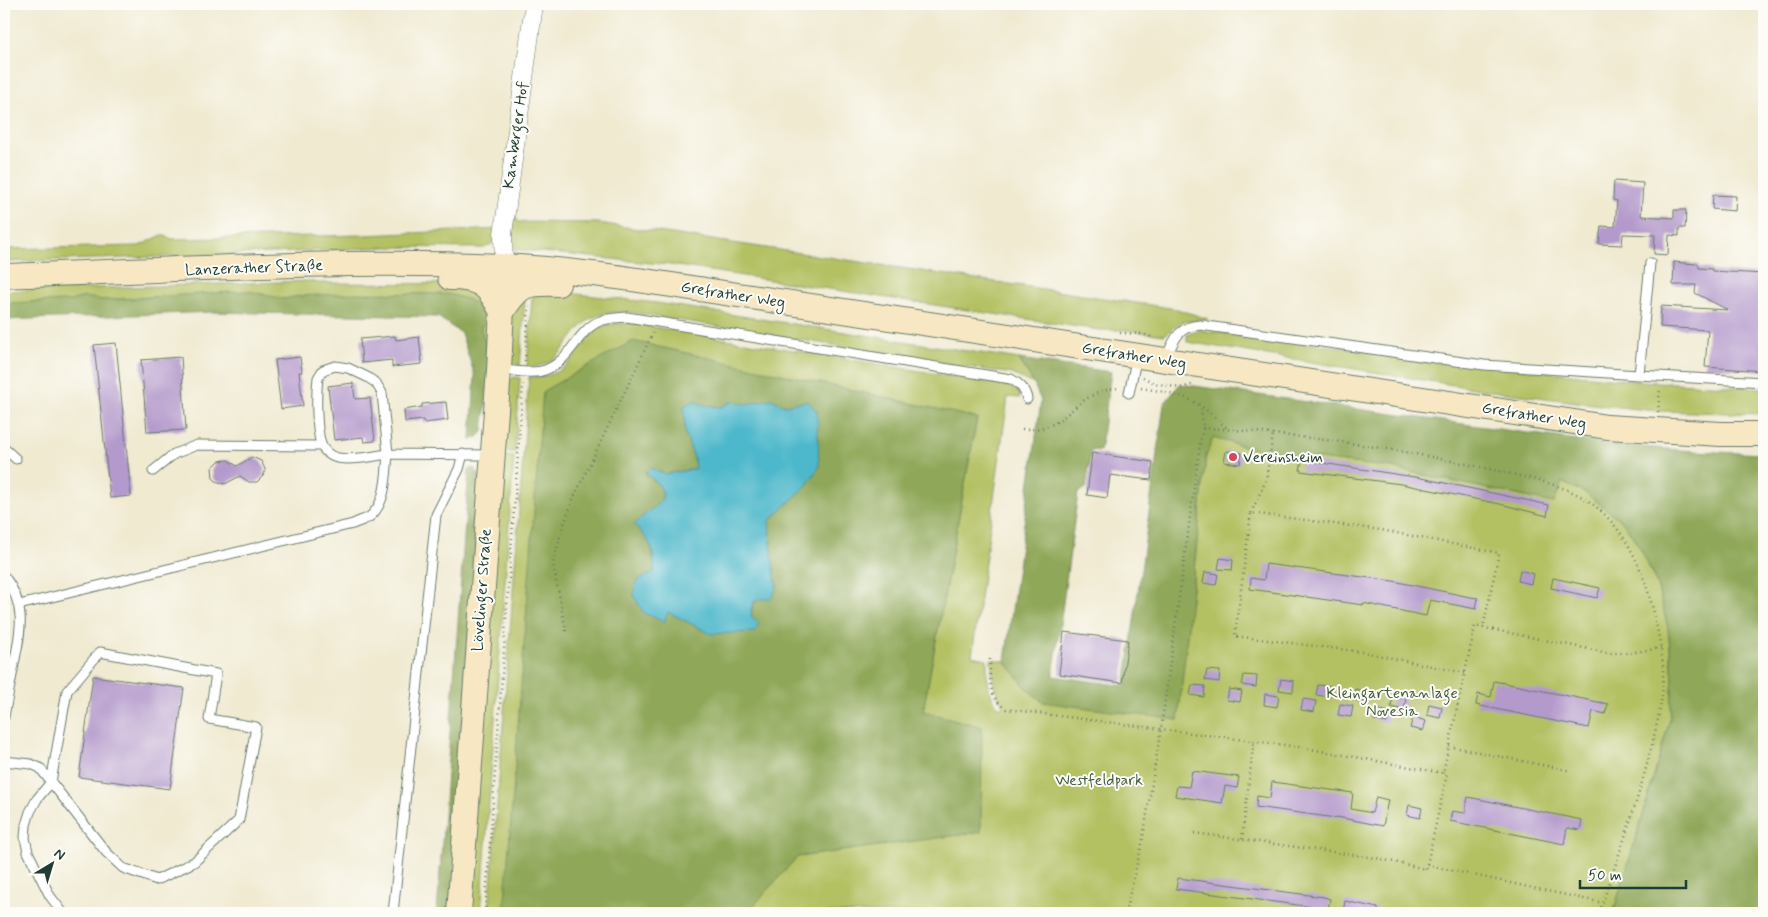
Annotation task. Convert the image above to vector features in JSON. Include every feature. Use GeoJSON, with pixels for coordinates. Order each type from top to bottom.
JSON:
{"type":"FeatureCollection","features":[{"type":"Feature","properties":{"kind":"main road","name":"Lanzerather Straße"},"geometry":{"type":"LineString","coordinates":[[4,276],[365,264],[504,266]]}},
{"type":"Feature","properties":{"kind":"main road"},"geometry":{"type":"LineString","coordinates":[[365,264],[402,277],[466,278],[480,282],[507,305],[521,288],[532,283],[558,284],[687,298],[705,290]]}},
{"type":"Feature","properties":{"kind":"main road","name":"Grefrather Weg"},"geometry":{"type":"LineString","coordinates":[[504,266],[624,278],[1607,427],[1721,434],[1764,434]]}},
{"type":"Feature","properties":{"kind":"main road","name":"Lövelinger Straße"},"geometry":{"type":"LineString","coordinates":[[459,913],[492,455],[507,305],[504,266]]}},
{"type":"Feature","properties":{"kind":"street","name":"Kamberger Hof"},"geometry":{"type":"LineString","coordinates":[[504,266],[503,234],[534,4]]}},
{"type":"Feature","properties":{"kind":"lane"},"geometry":{"type":"LineString","coordinates":[[1639,376],[1650,263]]}},
{"type":"Feature","properties":{"kind":"lane"},"geometry":{"type":"LineString","coordinates":[[499,370],[540,371],[566,357],[587,330],[598,322],[610,318],[627,317],[1012,379],[1021,384],[1026,392],[1027,399]]}},
{"type":"Feature","properties":{"kind":"lane"},"geometry":{"type":"LineString","coordinates":[[1165,360],[1172,344],[1181,331],[1192,325],[1200,325],[1457,362],[1639,376],[1764,382]]}},
{"type":"Feature","properties":{"kind":"lane"},"geometry":{"type":"LineString","coordinates":[[1130,390],[1137,356]]}},
{"type":"Feature","properties":{"kind":"lane"},"geometry":{"type":"LineString","coordinates":[[19,605],[368,518],[377,509],[384,493],[388,454],[382,393],[376,383],[367,377],[348,368],[335,366],[323,370],[318,378],[319,435],[321,446],[328,454],[337,458],[351,459],[388,454],[492,455]]}},
{"type":"Feature","properties":{"kind":"lane"},"geometry":{"type":"LineString","coordinates":[[154,472],[174,454],[197,445],[321,446]]}},
{"type":"Feature","properties":{"kind":"lane"},"geometry":{"type":"LineString","coordinates":[[4,448],[16,459]]}},
{"type":"Feature","properties":{"kind":"lane"},"geometry":{"type":"LineString","coordinates":[[393,913],[436,515],[463,454]]}},
{"type":"Feature","properties":{"kind":"lane"},"geometry":{"type":"LineString","coordinates":[[4,576],[13,590],[19,605],[21,630],[4,717]]}},
{"type":"Feature","properties":{"kind":"lane"},"geometry":{"type":"LineString","coordinates":[[4,761],[31,764],[40,768],[52,782],[106,852],[123,868],[157,880],[194,862],[239,820],[256,727],[209,719],[216,674],[100,652],[67,691],[52,782],[37,799],[30,812],[25,838],[28,852],[38,874],[50,896],[63,913]]}},
{"type":"Feature","properties":{"kind":"path"},"geometry":{"type":"LineString","coordinates":[[485,913],[529,302],[526,298],[507,305]]}},
{"type":"Feature","properties":{"kind":"path"},"geometry":{"type":"LineString","coordinates":[[566,632],[553,564],[562,528],[574,497],[657,322]]}},
{"type":"Feature","properties":{"kind":"path"},"geometry":{"type":"LineString","coordinates":[[1658,414],[1661,377]]}},
{"type":"Feature","properties":{"kind":"path"},"geometry":{"type":"LineString","coordinates":[[1022,429],[1037,430],[1050,427],[1095,394],[1109,390],[1170,393],[1188,399],[1200,406],[1228,429]]}},
{"type":"Feature","properties":{"kind":"path"},"geometry":{"type":"LineString","coordinates":[[1125,913],[1142,844],[1161,729],[1204,428],[1200,406]]}},
{"type":"Feature","properties":{"kind":"path"},"geometry":{"type":"LineString","coordinates":[[1204,428],[1352,442],[1435,456],[1566,489],[1589,501],[1607,517],[1629,545],[1643,574],[1653,607],[1661,648],[1663,677],[1661,704],[1644,780],[1599,913]]}},
{"type":"Feature","properties":{"kind":"path"},"geometry":{"type":"LineString","coordinates":[[1273,434],[1266,480],[1251,513],[1235,636],[1363,652],[1465,673]]}},
{"type":"Feature","properties":{"kind":"path"},"geometry":{"type":"LineString","coordinates":[[1251,513],[1381,530],[1499,553],[1483,628]]}},
{"type":"Feature","properties":{"kind":"path"},"geometry":{"type":"LineString","coordinates":[[1443,773],[1476,626],[1608,653],[1629,653],[1661,648]]}},
{"type":"Feature","properties":{"kind":"path"},"geometry":{"type":"LineString","coordinates":[[990,659],[990,682],[993,697],[998,704],[1006,709],[1254,740],[1357,756],[1447,774],[1426,869],[1376,858],[1194,833]]}},
{"type":"Feature","properties":{"kind":"path"},"geometry":{"type":"LineString","coordinates":[[1242,840],[1254,740]]}},
{"type":"Feature","properties":{"kind":"path"},"geometry":{"type":"LineString","coordinates":[[1449,746],[1571,770]]}},
{"type":"Feature","properties":{"kind":"path"},"geometry":{"type":"LineString","coordinates":[[1427,865],[1603,903]]}},
{"type":"Feature","properties":{"kind":"green space"},"geometry":{"type":"Polygon","coordinates":[[[511,202],[518,222],[598,223],[1177,309],[1208,319],[1180,322],[1165,335],[1125,330],[1099,330],[671,265],[511,249],[511,202]]]}},
{"type":"Feature","properties":{"kind":"green space"},"geometry":{"type":"Polygon","coordinates":[[[500,229],[495,242],[484,248],[385,247],[273,253],[4,262],[4,249],[139,246],[162,235],[172,239],[366,235],[500,229]]]}},
{"type":"Feature","properties":{"kind":"green space"},"geometry":{"type":"Polygon","coordinates":[[[310,281],[318,283],[468,284],[493,309],[490,362],[481,329],[484,319],[300,296],[284,299],[248,291],[103,300],[85,297],[70,301],[4,303],[4,291],[310,281]]]}},
{"type":"Feature","properties":{"kind":"green space"},"geometry":{"type":"Polygon","coordinates":[[[541,290],[657,303],[1019,359],[1034,384],[1012,374],[629,312],[606,313],[594,317],[577,331],[565,348],[550,362],[540,366],[527,367],[532,298],[541,290]]]}},
{"type":"Feature","properties":{"kind":"green space"},"geometry":{"type":"Polygon","coordinates":[[[248,291],[284,299],[300,296],[356,293],[449,294],[470,300],[483,310],[484,319],[481,329],[490,362],[483,432],[471,440],[475,376],[461,333],[438,317],[213,312],[4,320],[4,303],[70,301],[85,297],[103,300],[248,291]]]}},
{"type":"Feature","properties":{"kind":"green space"},"geometry":{"type":"Polygon","coordinates":[[[525,300],[520,366],[511,361],[510,311],[525,300]]]}},
{"type":"Feature","properties":{"kind":"green space"},"geometry":{"type":"Polygon","coordinates":[[[629,323],[1011,386],[1019,393],[1020,398],[1008,397],[972,656],[987,659],[990,691],[1000,708],[1004,705],[995,689],[991,659],[1005,661],[1028,690],[1178,720],[1206,456],[1213,438],[1270,453],[1387,467],[1554,503],[1562,482],[1587,494],[1624,523],[1641,549],[1657,585],[1668,628],[1673,678],[1670,719],[1613,913],[747,913],[796,857],[981,832],[923,711],[977,418],[504,913],[489,913],[529,377],[548,375],[562,369],[599,328],[629,323]]]}},
{"type":"Feature","properties":{"kind":"green space"},"geometry":{"type":"Polygon","coordinates":[[[1198,330],[1638,381],[1764,388],[1764,414],[1657,411],[1491,391],[1187,342],[1187,335],[1198,330]]]}},
{"type":"Feature","properties":{"kind":"green space"},"geometry":{"type":"Polygon","coordinates":[[[633,341],[977,418],[923,711],[982,727],[981,832],[797,857],[747,913],[504,913],[543,391],[633,341]],[[771,399],[747,404],[731,402],[721,407],[704,405],[694,401],[685,433],[694,458],[695,469],[665,474],[652,469],[645,473],[659,485],[663,493],[661,501],[635,524],[650,545],[654,572],[636,582],[668,612],[711,634],[752,618],[753,606],[758,598],[777,586],[769,521],[806,486],[807,401],[785,405],[771,399]]]}},
{"type":"Feature","properties":{"kind":"green space"},"geometry":{"type":"Polygon","coordinates":[[[1019,359],[1111,372],[1100,451],[1091,450],[1086,488],[1078,493],[1053,676],[1125,686],[1164,404],[1180,384],[1605,444],[1764,454],[1764,913],[1613,913],[1670,719],[1673,678],[1668,628],[1657,584],[1641,549],[1624,523],[1587,494],[1562,482],[1554,503],[1387,467],[1270,453],[1213,438],[1206,456],[1178,720],[1043,702],[1028,690],[1005,661],[1041,401],[1034,384],[1019,359]]]}},
{"type":"Feature","properties":{"kind":"green space"},"geometry":{"type":"Polygon","coordinates":[[[514,377],[520,378],[515,452],[499,451],[507,382],[514,377]]]}},
{"type":"Feature","properties":{"kind":"green space"},"geometry":{"type":"Polygon","coordinates":[[[498,455],[514,457],[481,913],[465,913],[498,455]]]}},
{"type":"Feature","properties":{"kind":"green space"},"geometry":{"type":"Polygon","coordinates":[[[474,468],[481,478],[452,913],[437,913],[469,469],[474,468]]]}},
{"type":"Feature","properties":{"kind":"water"},"geometry":{"type":"Polygon","coordinates":[[[771,399],[785,405],[807,401],[817,411],[819,467],[806,486],[769,521],[777,586],[772,598],[755,600],[751,609],[752,618],[759,623],[755,632],[711,634],[668,612],[664,622],[644,613],[634,596],[636,582],[654,572],[653,556],[648,541],[634,524],[661,501],[663,493],[659,485],[645,472],[652,468],[665,474],[695,469],[694,458],[685,433],[684,406],[694,401],[704,405],[721,407],[731,402],[747,404],[771,399]]]}},
{"type":"Feature","properties":{"kind":"building"},"geometry":{"type":"Polygon","coordinates":[[[1614,181],[1643,183],[1641,216],[1674,218],[1674,210],[1686,210],[1685,228],[1679,228],[1679,236],[1669,235],[1668,255],[1654,254],[1655,235],[1623,234],[1622,245],[1599,244],[1601,226],[1615,227],[1617,201],[1613,200],[1614,181]]]}},
{"type":"Feature","properties":{"kind":"building"},"geometry":{"type":"Polygon","coordinates":[[[1713,195],[1736,196],[1735,211],[1712,209],[1713,195]]]}},
{"type":"Feature","properties":{"kind":"building"},"geometry":{"type":"Polygon","coordinates":[[[1674,262],[1696,264],[1699,265],[1699,268],[1712,269],[1712,271],[1764,274],[1764,371],[1705,367],[1708,330],[1660,327],[1661,306],[1728,310],[1695,293],[1696,285],[1673,285],[1674,262]]]}},
{"type":"Feature","properties":{"kind":"building"},"geometry":{"type":"Polygon","coordinates":[[[395,336],[396,340],[419,337],[422,364],[392,367],[392,360],[362,363],[360,339],[395,336]]]}},
{"type":"Feature","properties":{"kind":"building"},"geometry":{"type":"Polygon","coordinates":[[[116,343],[131,496],[110,498],[94,345],[116,343]]]}},
{"type":"Feature","properties":{"kind":"building"},"geometry":{"type":"Polygon","coordinates":[[[181,357],[186,430],[147,432],[141,360],[181,357]]]}},
{"type":"Feature","properties":{"kind":"building"},"geometry":{"type":"Polygon","coordinates":[[[300,357],[302,372],[299,372],[303,406],[281,409],[275,360],[300,357]]]}},
{"type":"Feature","properties":{"kind":"building"},"geometry":{"type":"Polygon","coordinates":[[[353,383],[355,399],[370,398],[375,441],[364,442],[363,437],[334,440],[328,386],[353,383]]]}},
{"type":"Feature","properties":{"kind":"building"},"geometry":{"type":"Polygon","coordinates":[[[446,402],[448,420],[424,423],[423,420],[405,422],[404,410],[422,407],[422,404],[446,402]]]}},
{"type":"Feature","properties":{"kind":"building","name":"Vereinsheim"},"geometry":{"type":"Polygon","coordinates":[[[1226,451],[1242,453],[1240,464],[1224,462],[1226,451]]]}},
{"type":"Feature","properties":{"kind":"building"},"geometry":{"type":"Polygon","coordinates":[[[1092,453],[1153,462],[1151,480],[1110,475],[1107,498],[1087,495],[1092,453]]]}},
{"type":"Feature","properties":{"kind":"building"},"geometry":{"type":"Polygon","coordinates":[[[252,457],[261,461],[265,469],[264,475],[257,482],[249,482],[240,476],[225,484],[213,478],[212,468],[219,461],[228,460],[237,466],[252,457]]]}},
{"type":"Feature","properties":{"kind":"building"},"geometry":{"type":"Polygon","coordinates":[[[1302,460],[1421,478],[1549,505],[1547,516],[1500,504],[1401,484],[1300,471],[1302,460]]]}},
{"type":"Feature","properties":{"kind":"building"},"geometry":{"type":"Polygon","coordinates":[[[1220,558],[1233,560],[1232,570],[1218,569],[1220,558]]]}},
{"type":"Feature","properties":{"kind":"building"},"geometry":{"type":"Polygon","coordinates":[[[1266,564],[1393,581],[1478,598],[1476,609],[1430,600],[1426,616],[1363,603],[1363,605],[1250,589],[1251,578],[1264,580],[1266,564]]]}},
{"type":"Feature","properties":{"kind":"building"},"geometry":{"type":"Polygon","coordinates":[[[1520,570],[1533,574],[1531,584],[1518,581],[1520,570]]]}},
{"type":"Feature","properties":{"kind":"building"},"geometry":{"type":"Polygon","coordinates":[[[1205,572],[1218,574],[1216,585],[1203,583],[1205,572]]]}},
{"type":"Feature","properties":{"kind":"building"},"geometry":{"type":"Polygon","coordinates":[[[1553,578],[1600,588],[1597,598],[1551,588],[1553,578]]]}},
{"type":"Feature","properties":{"kind":"building"},"geometry":{"type":"Polygon","coordinates":[[[1064,632],[1128,640],[1122,683],[1059,674],[1064,632]]]}},
{"type":"Feature","properties":{"kind":"building"},"geometry":{"type":"Polygon","coordinates":[[[1207,670],[1220,671],[1219,682],[1205,680],[1207,670]]]}},
{"type":"Feature","properties":{"kind":"building"},"geometry":{"type":"Polygon","coordinates":[[[1244,675],[1257,676],[1256,687],[1242,685],[1244,675]]]}},
{"type":"Feature","properties":{"kind":"building"},"geometry":{"type":"Polygon","coordinates":[[[93,676],[184,688],[170,789],[79,777],[93,676]]]}},
{"type":"Feature","properties":{"kind":"building"},"geometry":{"type":"Polygon","coordinates":[[[1281,679],[1294,681],[1293,692],[1279,690],[1281,679]]]}},
{"type":"Feature","properties":{"kind":"building"},"geometry":{"type":"Polygon","coordinates":[[[1494,681],[1608,704],[1605,714],[1593,711],[1589,728],[1476,705],[1478,694],[1491,697],[1494,681]]]}},
{"type":"Feature","properties":{"kind":"building"},"geometry":{"type":"Polygon","coordinates":[[[1192,685],[1205,686],[1204,697],[1190,695],[1192,685]]]}},
{"type":"Feature","properties":{"kind":"building"},"geometry":{"type":"Polygon","coordinates":[[[1318,685],[1331,686],[1330,697],[1316,695],[1318,685]]]}},
{"type":"Feature","properties":{"kind":"building"},"geometry":{"type":"Polygon","coordinates":[[[1229,689],[1242,691],[1240,702],[1227,700],[1229,689]]]}},
{"type":"Feature","properties":{"kind":"building"},"geometry":{"type":"Polygon","coordinates":[[[1355,689],[1368,691],[1367,702],[1354,700],[1355,689]]]}},
{"type":"Feature","properties":{"kind":"building"},"geometry":{"type":"Polygon","coordinates":[[[1265,694],[1279,696],[1277,707],[1264,705],[1265,694]]]}},
{"type":"Feature","properties":{"kind":"building"},"geometry":{"type":"Polygon","coordinates":[[[1393,696],[1406,699],[1404,710],[1391,707],[1393,696]]]}},
{"type":"Feature","properties":{"kind":"building"},"geometry":{"type":"Polygon","coordinates":[[[1303,699],[1316,701],[1314,712],[1301,710],[1303,699]]]}},
{"type":"Feature","properties":{"kind":"building"},"geometry":{"type":"Polygon","coordinates":[[[1340,704],[1353,706],[1351,717],[1338,715],[1340,704]]]}},
{"type":"Feature","properties":{"kind":"building"},"geometry":{"type":"Polygon","coordinates":[[[1429,704],[1442,707],[1440,718],[1427,715],[1429,704]]]}},
{"type":"Feature","properties":{"kind":"building"},"geometry":{"type":"Polygon","coordinates":[[[1376,709],[1390,712],[1387,723],[1374,720],[1376,709]]]}},
{"type":"Feature","properties":{"kind":"building"},"geometry":{"type":"Polygon","coordinates":[[[1413,717],[1426,721],[1423,731],[1410,728],[1413,717]]]}},
{"type":"Feature","properties":{"kind":"building"},"geometry":{"type":"Polygon","coordinates":[[[1192,771],[1239,777],[1237,788],[1225,786],[1222,803],[1175,796],[1177,786],[1189,787],[1192,771]]]}},
{"type":"Feature","properties":{"kind":"building"},"geometry":{"type":"Polygon","coordinates":[[[1272,782],[1353,793],[1351,809],[1372,813],[1376,797],[1388,800],[1383,826],[1337,817],[1256,807],[1257,796],[1270,798],[1272,782]]]}},
{"type":"Feature","properties":{"kind":"building"},"geometry":{"type":"Polygon","coordinates":[[[1468,797],[1582,820],[1580,830],[1567,828],[1564,844],[1450,821],[1452,811],[1465,813],[1468,797]]]}},
{"type":"Feature","properties":{"kind":"building"},"geometry":{"type":"Polygon","coordinates":[[[1409,805],[1422,808],[1420,818],[1407,815],[1409,805]]]}},
{"type":"Feature","properties":{"kind":"building"},"geometry":{"type":"Polygon","coordinates":[[[1178,878],[1330,899],[1328,909],[1176,889],[1178,878]]]}},
{"type":"Feature","properties":{"kind":"building"},"geometry":{"type":"Polygon","coordinates":[[[1345,901],[1378,908],[1378,913],[1343,912],[1345,901]]]}},
{"type":"Feature","properties":{"kind":"place","name":"Vereinsheim"},"geometry":{"type":"Point","coordinates":[1233,457]}},
{"type":"Feature","properties":{"kind":"park label","name":"Kleingartenanlage Novesia"},"geometry":{"type":"Point","coordinates":[1392,702]}},
{"type":"Feature","properties":{"kind":"park label","name":"Westfeldpark"},"geometry":{"type":"Point","coordinates":[1099,780]}}]}
